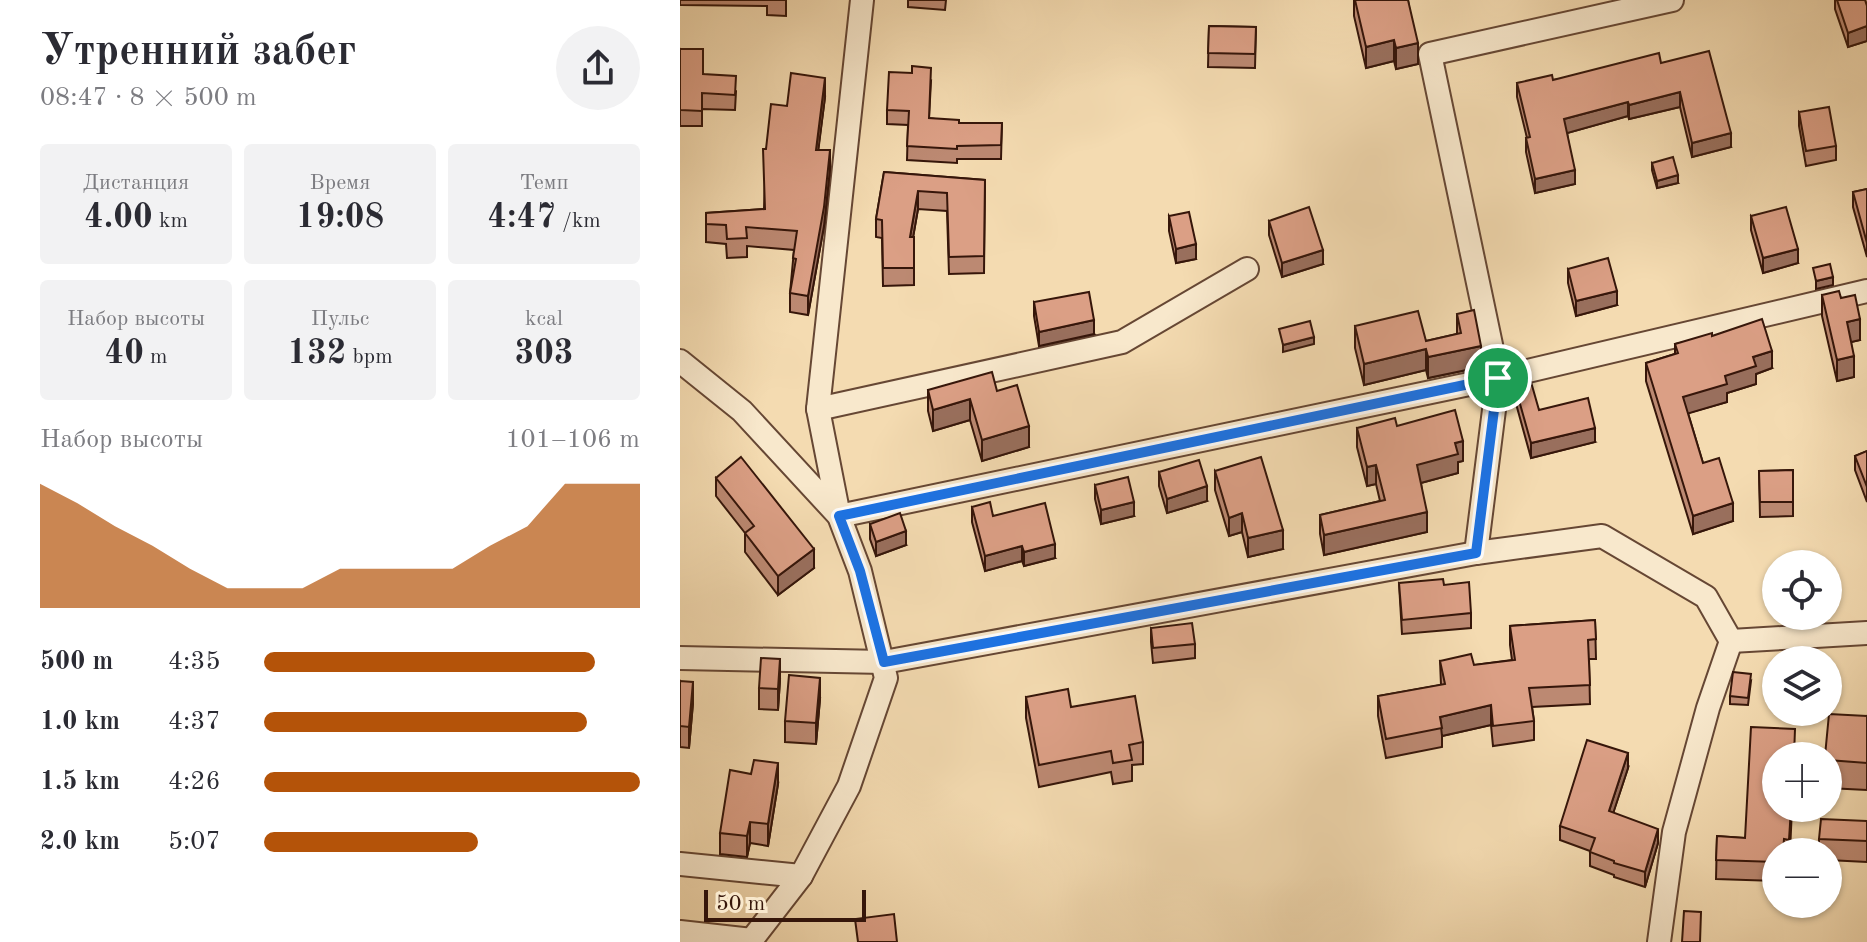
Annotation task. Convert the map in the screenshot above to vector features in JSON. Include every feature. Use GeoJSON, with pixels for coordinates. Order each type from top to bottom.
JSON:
{"type":"FeatureCollection","features":[{"type":"Feature","properties":{"kind":"street"},"geometry":{"type":"LineString","coordinates":[[680,932],[751,941],[801,876],[849,786],[886,678],[860,571],[839,516],[818,409],[862,0]]}},
{"type":"Feature","properties":{"kind":"street"},"geometry":{"type":"LineString","coordinates":[[1476,553],[1498,378],[1430,54],[1672,0]]}},
{"type":"Feature","properties":{"kind":"street"},"geometry":{"type":"LineString","coordinates":[[818,409],[1122,342],[1247,269]]}},
{"type":"Feature","properties":{"kind":"street"},"geometry":{"type":"LineString","coordinates":[[839,516],[1498,378],[1867,291]]}},
{"type":"Feature","properties":{"kind":"street"},"geometry":{"type":"LineString","coordinates":[[680,361],[742,411],[839,516]]}},
{"type":"Feature","properties":{"kind":"street"},"geometry":{"type":"LineString","coordinates":[[680,658],[884,662],[1476,553],[1602,536],[1706,597],[1731,641],[1708,708],[1674,832],[1659,942]]}},
{"type":"Feature","properties":{"kind":"street"},"geometry":{"type":"LineString","coordinates":[[1731,641],[1867,633]]}},
{"type":"Feature","properties":{"kind":"street"},"geometry":{"type":"LineString","coordinates":[[680,864],[801,876]]}},
{"type":"Feature","properties":{"kind":"building"},"geometry":{"type":"Polygon","coordinates":[[[1355,0],[1408,0],[1418,43],[1396,48],[1394,40],[1366,47],[1355,0]]]}},
{"type":"Feature","properties":{"kind":"building"},"geometry":{"type":"Polygon","coordinates":[[[1837,0],[1865,0],[1867,26],[1848,33],[1837,0]]]}},
{"type":"Feature","properties":{"kind":"building"},"geometry":{"type":"Polygon","coordinates":[[[1209,26],[1256,27],[1255,54],[1208,53],[1209,26]]]}},
{"type":"Feature","properties":{"kind":"building"},"geometry":{"type":"Polygon","coordinates":[[[680,49],[703,49],[703,74],[736,76],[735,95],[702,93],[702,111],[680,110],[680,49]]]}},
{"type":"Feature","properties":{"kind":"building"},"geometry":{"type":"Polygon","coordinates":[[[1709,51],[1731,133],[1692,143],[1680,92],[1629,105],[1628,102],[1564,119],[1575,170],[1535,179],[1526,138],[1530,137],[1517,83],[1552,75],[1553,80],[1659,53],[1661,63],[1709,51]]]}},
{"type":"Feature","properties":{"kind":"building"},"geometry":{"type":"Polygon","coordinates":[[[912,66],[931,68],[929,118],[959,120],[959,123],[1002,123],[1001,145],[957,146],[957,149],[907,146],[909,111],[887,110],[889,72],[912,73],[912,66]]]}},
{"type":"Feature","properties":{"kind":"building"},"geometry":{"type":"Polygon","coordinates":[[[791,73],[825,78],[816,150],[830,150],[824,207],[808,296],[790,293],[797,231],[746,227],[747,238],[727,239],[726,225],[706,224],[706,213],[765,209],[763,149],[766,149],[771,104],[787,106],[791,73]]]}},
{"type":"Feature","properties":{"kind":"building"},"geometry":{"type":"Polygon","coordinates":[[[1829,107],[1836,146],[1806,151],[1799,112],[1829,107]]]}},
{"type":"Feature","properties":{"kind":"building"},"geometry":{"type":"Polygon","coordinates":[[[1673,157],[1678,175],[1657,181],[1652,163],[1673,157]]]}},
{"type":"Feature","properties":{"kind":"building"},"geometry":{"type":"Polygon","coordinates":[[[884,172],[985,180],[984,256],[949,257],[947,193],[918,191],[910,237],[914,237],[914,268],[883,268],[882,220],[876,219],[884,172]]]}},
{"type":"Feature","properties":{"kind":"building"},"geometry":{"type":"Polygon","coordinates":[[[1867,189],[1867,243],[1853,192],[1867,189]]]}},
{"type":"Feature","properties":{"kind":"building"},"geometry":{"type":"Polygon","coordinates":[[[1309,207],[1323,250],[1282,263],[1269,221],[1309,207]]]}},
{"type":"Feature","properties":{"kind":"building"},"geometry":{"type":"Polygon","coordinates":[[[1786,207],[1798,249],[1763,258],[1751,216],[1786,207]]]}},
{"type":"Feature","properties":{"kind":"building"},"geometry":{"type":"Polygon","coordinates":[[[1189,212],[1196,244],[1176,249],[1169,216],[1189,212]]]}},
{"type":"Feature","properties":{"kind":"building"},"geometry":{"type":"Polygon","coordinates":[[[1608,258],[1617,291],[1576,301],[1568,269],[1608,258]]]}},
{"type":"Feature","properties":{"kind":"building"},"geometry":{"type":"Polygon","coordinates":[[[1830,264],[1833,277],[1816,281],[1813,268],[1830,264]]]}},
{"type":"Feature","properties":{"kind":"building"},"geometry":{"type":"Polygon","coordinates":[[[1839,291],[1841,298],[1855,295],[1860,319],[1847,322],[1854,356],[1837,360],[1822,295],[1839,291]]]}},
{"type":"Feature","properties":{"kind":"building"},"geometry":{"type":"Polygon","coordinates":[[[1089,292],[1094,320],[1039,332],[1034,302],[1089,292]]]}},
{"type":"Feature","properties":{"kind":"building"},"geometry":{"type":"Polygon","coordinates":[[[1474,310],[1481,346],[1428,357],[1426,349],[1364,364],[1355,326],[1418,311],[1426,341],[1461,333],[1457,314],[1474,310]]]}},
{"type":"Feature","properties":{"kind":"building"},"geometry":{"type":"Polygon","coordinates":[[[1762,319],[1772,351],[1753,357],[1756,366],[1725,376],[1727,384],[1683,397],[1703,463],[1719,458],[1733,503],[1693,516],[1646,363],[1678,353],[1675,344],[1712,333],[1712,336],[1762,319]]]}},
{"type":"Feature","properties":{"kind":"building"},"geometry":{"type":"Polygon","coordinates":[[[1310,321],[1314,337],[1283,345],[1279,329],[1310,321]]]}},
{"type":"Feature","properties":{"kind":"building"},"geometry":{"type":"Polygon","coordinates":[[[992,372],[997,391],[1017,385],[1029,426],[982,440],[970,399],[933,410],[928,390],[992,372]]]}},
{"type":"Feature","properties":{"kind":"building"},"geometry":{"type":"Polygon","coordinates":[[[1531,382],[1539,410],[1588,398],[1595,428],[1531,443],[1515,386],[1531,382]]]}},
{"type":"Feature","properties":{"kind":"building"},"geometry":{"type":"Polygon","coordinates":[[[1455,410],[1463,441],[1455,443],[1458,454],[1417,465],[1427,512],[1324,535],[1320,515],[1385,500],[1376,465],[1367,467],[1357,428],[1395,418],[1397,426],[1455,410]]]}},
{"type":"Feature","properties":{"kind":"building"},"geometry":{"type":"Polygon","coordinates":[[[1867,451],[1867,487],[1855,456],[1867,451]]]}},
{"type":"Feature","properties":{"kind":"building"},"geometry":{"type":"Polygon","coordinates":[[[741,457],[814,549],[778,576],[745,533],[754,526],[716,478],[741,457]]]}},
{"type":"Feature","properties":{"kind":"building"},"geometry":{"type":"Polygon","coordinates":[[[1261,457],[1283,530],[1248,538],[1242,513],[1229,518],[1215,471],[1261,457]]]}},
{"type":"Feature","properties":{"kind":"building"},"geometry":{"type":"Polygon","coordinates":[[[1199,460],[1207,486],[1167,499],[1159,472],[1199,460]]]}},
{"type":"Feature","properties":{"kind":"building"},"geometry":{"type":"Polygon","coordinates":[[[1793,470],[1793,502],[1760,502],[1759,471],[1793,470]]]}},
{"type":"Feature","properties":{"kind":"building"},"geometry":{"type":"Polygon","coordinates":[[[1128,477],[1134,502],[1101,510],[1095,485],[1128,477]]]}},
{"type":"Feature","properties":{"kind":"building"},"geometry":{"type":"Polygon","coordinates":[[[990,502],[993,516],[1045,503],[1055,544],[1024,552],[1022,546],[985,556],[972,507],[990,502]]]}},
{"type":"Feature","properties":{"kind":"building"},"geometry":{"type":"Polygon","coordinates":[[[900,513],[906,531],[876,542],[870,524],[900,513]]]}},
{"type":"Feature","properties":{"kind":"building"},"geometry":{"type":"Polygon","coordinates":[[[1443,579],[1444,585],[1469,582],[1471,613],[1402,620],[1399,583],[1443,579]]]}},
{"type":"Feature","properties":{"kind":"building"},"geometry":{"type":"Polygon","coordinates":[[[1595,620],[1596,639],[1588,640],[1590,685],[1529,688],[1534,721],[1493,726],[1491,705],[1440,717],[1442,728],[1386,739],[1378,696],[1445,684],[1440,661],[1471,654],[1474,665],[1515,660],[1510,626],[1595,620]]]}},
{"type":"Feature","properties":{"kind":"building"},"geometry":{"type":"Polygon","coordinates":[[[1192,623],[1195,644],[1153,648],[1151,628],[1192,623]]]}},
{"type":"Feature","properties":{"kind":"building"},"geometry":{"type":"Polygon","coordinates":[[[761,658],[780,659],[778,689],[759,688],[761,658]]]}},
{"type":"Feature","properties":{"kind":"building"},"geometry":{"type":"Polygon","coordinates":[[[1733,672],[1751,674],[1748,698],[1730,696],[1733,672]]]}},
{"type":"Feature","properties":{"kind":"building"},"geometry":{"type":"Polygon","coordinates":[[[789,675],[820,678],[816,723],[785,721],[789,675]]]}},
{"type":"Feature","properties":{"kind":"building"},"geometry":{"type":"Polygon","coordinates":[[[680,681],[693,682],[689,727],[680,726],[680,681]]]}},
{"type":"Feature","properties":{"kind":"building"},"geometry":{"type":"Polygon","coordinates":[[[1068,689],[1071,707],[1135,696],[1143,742],[1129,745],[1132,760],[1113,763],[1111,751],[1039,765],[1026,697],[1068,689]]]}},
{"type":"Feature","properties":{"kind":"building"},"geometry":{"type":"Polygon","coordinates":[[[1842,715],[1867,716],[1867,763],[1842,761],[1842,742],[1826,742],[1828,726],[1842,726],[1842,715]]]}},
{"type":"Feature","properties":{"kind":"building"},"geometry":{"type":"Polygon","coordinates":[[[1751,727],[1795,729],[1795,742],[1762,742],[1762,822],[1790,822],[1789,838],[1762,838],[1762,862],[1716,860],[1717,836],[1745,838],[1751,727]]]}},
{"type":"Feature","properties":{"kind":"building"},"geometry":{"type":"Polygon","coordinates":[[[1587,740],[1628,753],[1609,811],[1658,829],[1645,872],[1590,852],[1595,838],[1560,826],[1587,740]]]}},
{"type":"Feature","properties":{"kind":"building"},"geometry":{"type":"Polygon","coordinates":[[[754,760],[778,763],[768,824],[750,822],[747,836],[720,833],[730,770],[751,774],[754,760]]]}},
{"type":"Feature","properties":{"kind":"building"},"geometry":{"type":"Polygon","coordinates":[[[1867,821],[1867,841],[1819,838],[1821,822],[1867,821]]]}},
{"type":"Feature","properties":{"kind":"building"},"geometry":{"type":"Polygon","coordinates":[[[1684,911],[1701,912],[1700,942],[1682,942],[1684,911]]]}},
{"type":"Feature","properties":{"kind":"building"},"geometry":{"type":"Polygon","coordinates":[[[894,914],[897,942],[858,942],[855,919],[894,914]]]}},
{"type":"Feature","properties":{"kind":"route"},"geometry":{"type":"LineString","coordinates":[[1498,378],[1476,553],[884,662],[860,571],[839,516],[1498,378]]}}]}
